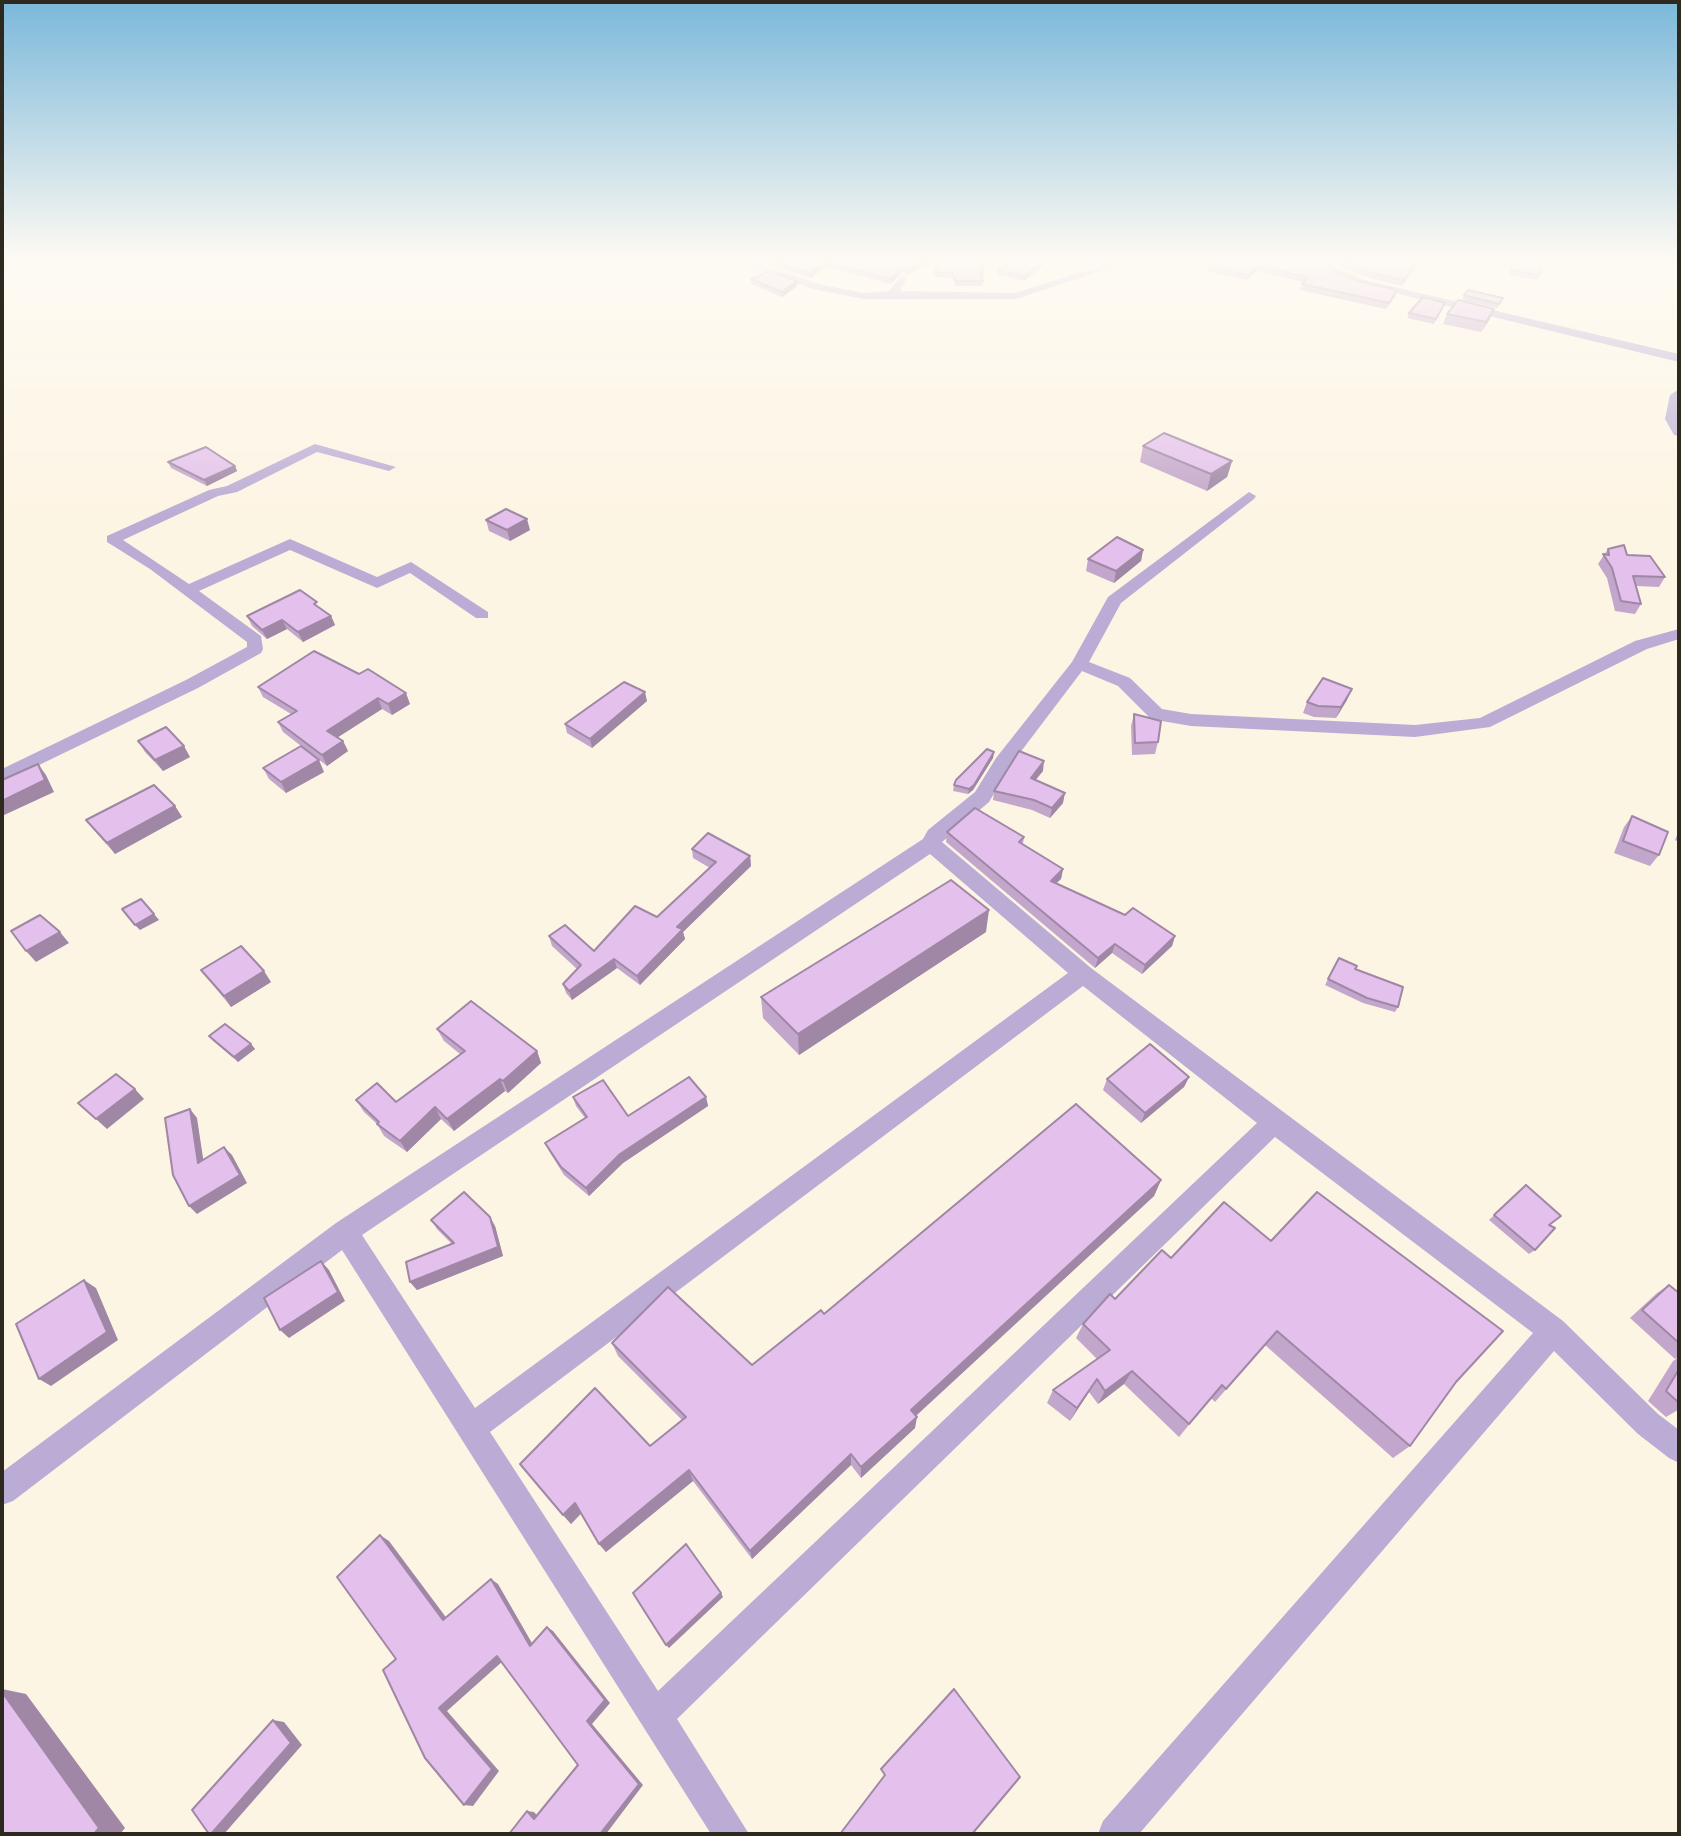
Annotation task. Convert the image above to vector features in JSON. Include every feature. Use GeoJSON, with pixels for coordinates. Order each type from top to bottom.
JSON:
{"type":"FeatureCollection","features":[{"type":"Feature","properties":{"kind":"street"},"geometry":{"type":"LineString","coordinates":[[1632,347],[1679,358]]}},
{"type":"Feature","properties":{"kind":"street"},"geometry":{"type":"LineString","coordinates":[[1679,393],[1676,395],[1672,419],[1679,432]]}},
{"type":"Feature","properties":{"kind":"street"},"geometry":{"type":"LineString","coordinates":[[2,777],[192,684],[255,649],[255,640],[188,590],[112,539],[214,493],[232,489],[315,448],[389,467]]}},
{"type":"Feature","properties":{"kind":"street"},"geometry":{"type":"LineString","coordinates":[[2,1490],[345,1232],[932,844],[935,835],[982,797],[1003,762],[1079,664],[1114,600],[1250,496]]}},
{"type":"Feature","properties":{"kind":"street"},"geometry":{"type":"LineString","coordinates":[[188,590],[290,544],[377,583],[411,567],[482,615]]}},
{"type":"Feature","properties":{"kind":"street"},"geometry":{"type":"LineString","coordinates":[[1079,664],[1124,682],[1156,714],[1191,720],[1415,731],[1484,723],[1642,645],[1679,635]]}},
{"type":"Feature","properties":{"kind":"street"},"geometry":{"type":"LineString","coordinates":[[932,844],[1083,974],[1274,1122],[1553,1331],[1648,1424],[1679,1448]]}},
{"type":"Feature","properties":{"kind":"street"},"geometry":{"type":"LineString","coordinates":[[471,1429],[1083,974]]}},
{"type":"Feature","properties":{"kind":"street"},"geometry":{"type":"LineString","coordinates":[[655,1717],[1274,1122]]}},
{"type":"Feature","properties":{"kind":"street"},"geometry":{"type":"LineString","coordinates":[[345,1232],[731,1834]]}},
{"type":"Feature","properties":{"kind":"street"},"geometry":{"type":"LineString","coordinates":[[1116,1834],[1553,1331]]}},
{"type":"Feature","properties":{"kind":"building"},"geometry":{"type":"Polygon","coordinates":[[[1164,433],[1232,461],[1211,474],[1143,446],[1164,433]]]}},
{"type":"Feature","properties":{"kind":"building"},"geometry":{"type":"Polygon","coordinates":[[[206,447],[235,466],[204,480],[168,462],[206,447]]]}},
{"type":"Feature","properties":{"kind":"building"},"geometry":{"type":"Polygon","coordinates":[[[506,509],[527,519],[507,530],[486,520],[506,509]]]}},
{"type":"Feature","properties":{"kind":"building"},"geometry":{"type":"Polygon","coordinates":[[[1117,537],[1143,550],[1116,571],[1088,559],[1117,537]]]}},
{"type":"Feature","properties":{"kind":"building"},"geometry":{"type":"Polygon","coordinates":[[[1624,545],[1627,555],[1650,556],[1665,577],[1633,576],[1641,604],[1621,601],[1612,568],[1603,554],[1609,555],[1608,549],[1624,545]]]}},
{"type":"Feature","properties":{"kind":"building"},"geometry":{"type":"Polygon","coordinates":[[[300,590],[331,616],[298,632],[282,620],[262,630],[247,616],[300,590]]]}},
{"type":"Feature","properties":{"kind":"building"},"geometry":{"type":"Polygon","coordinates":[[[314,651],[359,674],[368,669],[406,693],[388,704],[378,698],[327,731],[343,741],[322,755],[278,722],[297,711],[258,687],[314,651]]]}},
{"type":"Feature","properties":{"kind":"building"},"geometry":{"type":"Polygon","coordinates":[[[1323,678],[1352,689],[1341,707],[1318,706],[1307,702],[1323,678]]]}},
{"type":"Feature","properties":{"kind":"building"},"geometry":{"type":"Polygon","coordinates":[[[624,682],[645,692],[590,739],[565,724],[624,682]]]}},
{"type":"Feature","properties":{"kind":"building"},"geometry":{"type":"Polygon","coordinates":[[[1134,714],[1161,721],[1158,742],[1135,743],[1134,714]]]}},
{"type":"Feature","properties":{"kind":"building"},"geometry":{"type":"Polygon","coordinates":[[[166,727],[184,746],[155,760],[138,741],[166,727]]]}},
{"type":"Feature","properties":{"kind":"building"},"geometry":{"type":"Polygon","coordinates":[[[301,746],[319,760],[281,782],[263,768],[301,746]]]}},
{"type":"Feature","properties":{"kind":"building"},"geometry":{"type":"Polygon","coordinates":[[[987,749],[994,752],[974,785],[969,789],[954,785],[956,780],[987,749]]]}},
{"type":"Feature","properties":{"kind":"building"},"geometry":{"type":"Polygon","coordinates":[[[1019,751],[1044,761],[1031,778],[1065,793],[1052,808],[1034,800],[994,791],[1019,751]]]}},
{"type":"Feature","properties":{"kind":"building"},"geometry":{"type":"Polygon","coordinates":[[[38,764],[45,780],[2,801],[2,780],[38,764]]]}},
{"type":"Feature","properties":{"kind":"building"},"geometry":{"type":"Polygon","coordinates":[[[154,785],[175,806],[107,843],[86,820],[154,785]]]}},
{"type":"Feature","properties":{"kind":"building"},"geometry":{"type":"Polygon","coordinates":[[[975,808],[1024,837],[1019,842],[1063,869],[1051,881],[1125,915],[1133,908],[1175,936],[1145,965],[1115,944],[1098,958],[947,832],[975,808]]]}},
{"type":"Feature","properties":{"kind":"building"},"geometry":{"type":"Polygon","coordinates":[[[1632,816],[1668,832],[1659,855],[1623,841],[1632,816]]]}},
{"type":"Feature","properties":{"kind":"building"},"geometry":{"type":"Polygon","coordinates":[[[708,833],[750,856],[677,927],[683,929],[637,976],[614,959],[569,991],[563,984],[581,965],[549,936],[565,925],[594,951],[635,906],[657,917],[716,862],[692,849],[708,833]]]}},
{"type":"Feature","properties":{"kind":"building"},"geometry":{"type":"Polygon","coordinates":[[[951,880],[989,910],[798,1034],[761,997],[951,880]]]}},
{"type":"Feature","properties":{"kind":"building"},"geometry":{"type":"Polygon","coordinates":[[[141,899],[154,914],[135,925],[122,909],[141,899]]]}},
{"type":"Feature","properties":{"kind":"building"},"geometry":{"type":"Polygon","coordinates":[[[40,915],[60,932],[26,951],[11,931],[40,915]]]}},
{"type":"Feature","properties":{"kind":"building"},"geometry":{"type":"Polygon","coordinates":[[[241,946],[264,971],[224,996],[201,970],[241,946]]]}},
{"type":"Feature","properties":{"kind":"building"},"geometry":{"type":"Polygon","coordinates":[[[1339,958],[1357,966],[1355,969],[1403,987],[1398,1007],[1367,998],[1328,979],[1339,958]]]}},
{"type":"Feature","properties":{"kind":"building"},"geometry":{"type":"Polygon","coordinates":[[[471,1001],[537,1051],[503,1081],[500,1079],[447,1119],[435,1107],[400,1141],[377,1124],[379,1122],[356,1100],[377,1083],[396,1102],[465,1051],[437,1029],[471,1001]]]}},
{"type":"Feature","properties":{"kind":"building"},"geometry":{"type":"Polygon","coordinates":[[[225,1024],[251,1044],[234,1057],[209,1036],[225,1024]]]}},
{"type":"Feature","properties":{"kind":"building"},"geometry":{"type":"Polygon","coordinates":[[[1150,1044],[1189,1077],[1145,1113],[1107,1079],[1150,1044]]]}},
{"type":"Feature","properties":{"kind":"building"},"geometry":{"type":"Polygon","coordinates":[[[116,1074],[135,1089],[96,1119],[78,1103],[116,1074]]]}},
{"type":"Feature","properties":{"kind":"building"},"geometry":{"type":"Polygon","coordinates":[[[689,1077],[706,1097],[620,1154],[586,1188],[561,1167],[545,1143],[587,1117],[573,1097],[603,1080],[628,1116],[689,1077]]]}},
{"type":"Feature","properties":{"kind":"building"},"geometry":{"type":"Polygon","coordinates":[[[1076,1104],[1161,1180],[911,1410],[917,1417],[861,1467],[851,1454],[750,1551],[689,1470],[599,1544],[575,1503],[563,1515],[520,1464],[595,1388],[650,1446],[686,1417],[612,1343],[668,1287],[752,1365],[821,1310],[824,1314],[1076,1104]]]}},
{"type":"Feature","properties":{"kind":"building"},"geometry":{"type":"Polygon","coordinates":[[[190,1109],[198,1163],[224,1147],[240,1175],[189,1206],[173,1175],[165,1118],[190,1109]]]}},
{"type":"Feature","properties":{"kind":"building"},"geometry":{"type":"Polygon","coordinates":[[[1526,1185],[1561,1216],[1549,1225],[1555,1228],[1535,1250],[1494,1215],[1526,1185]]]}},
{"type":"Feature","properties":{"kind":"building"},"geometry":{"type":"Polygon","coordinates":[[[464,1192],[490,1217],[498,1247],[410,1282],[406,1262],[454,1243],[431,1220],[464,1192]]]}},
{"type":"Feature","properties":{"kind":"building"},"geometry":{"type":"Polygon","coordinates":[[[1317,1192],[1503,1331],[1456,1382],[1410,1446],[1277,1331],[1226,1389],[1222,1385],[1189,1424],[1132,1371],[1105,1391],[1097,1379],[1077,1408],[1053,1390],[1110,1350],[1083,1324],[1110,1294],[1115,1299],[1162,1250],[1171,1258],[1224,1202],[1271,1241],[1317,1192]]]}},
{"type":"Feature","properties":{"kind":"building"},"geometry":{"type":"Polygon","coordinates":[[[321,1261],[338,1292],[280,1330],[264,1298],[321,1261]]]}},
{"type":"Feature","properties":{"kind":"building"},"geometry":{"type":"Polygon","coordinates":[[[84,1280],[107,1332],[39,1379],[16,1324],[84,1280]]]}},
{"type":"Feature","properties":{"kind":"building"},"geometry":{"type":"Polygon","coordinates":[[[1669,1285],[1679,1293],[1679,1343],[1642,1310],[1669,1285]]]}},
{"type":"Feature","properties":{"kind":"building"},"geometry":{"type":"Polygon","coordinates":[[[1679,1369],[1679,1403],[1666,1391],[1679,1369]]]}},
{"type":"Feature","properties":{"kind":"building"},"geometry":{"type":"Polygon","coordinates":[[[380,1535],[443,1620],[491,1579],[530,1646],[547,1627],[605,1700],[587,1721],[639,1784],[600,1834],[509,1834],[527,1811],[534,1819],[578,1765],[497,1656],[439,1708],[492,1769],[464,1805],[425,1758],[383,1670],[396,1659],[337,1577],[380,1535]]]}},
{"type":"Feature","properties":{"kind":"building"},"geometry":{"type":"Polygon","coordinates":[[[686,1544],[721,1593],[666,1645],[633,1593],[686,1544]]]}},
{"type":"Feature","properties":{"kind":"building"},"geometry":{"type":"Polygon","coordinates":[[[954,1689],[1020,1777],[972,1834],[840,1834],[885,1775],[881,1769],[954,1689]]]}},
{"type":"Feature","properties":{"kind":"building"},"geometry":{"type":"Polygon","coordinates":[[[2,1692],[99,1828],[94,1834],[2,1834],[2,1692]]]}},
{"type":"Feature","properties":{"kind":"building"},"geometry":{"type":"Polygon","coordinates":[[[273,1720],[291,1743],[209,1834],[192,1810],[273,1720]]]}}]}
